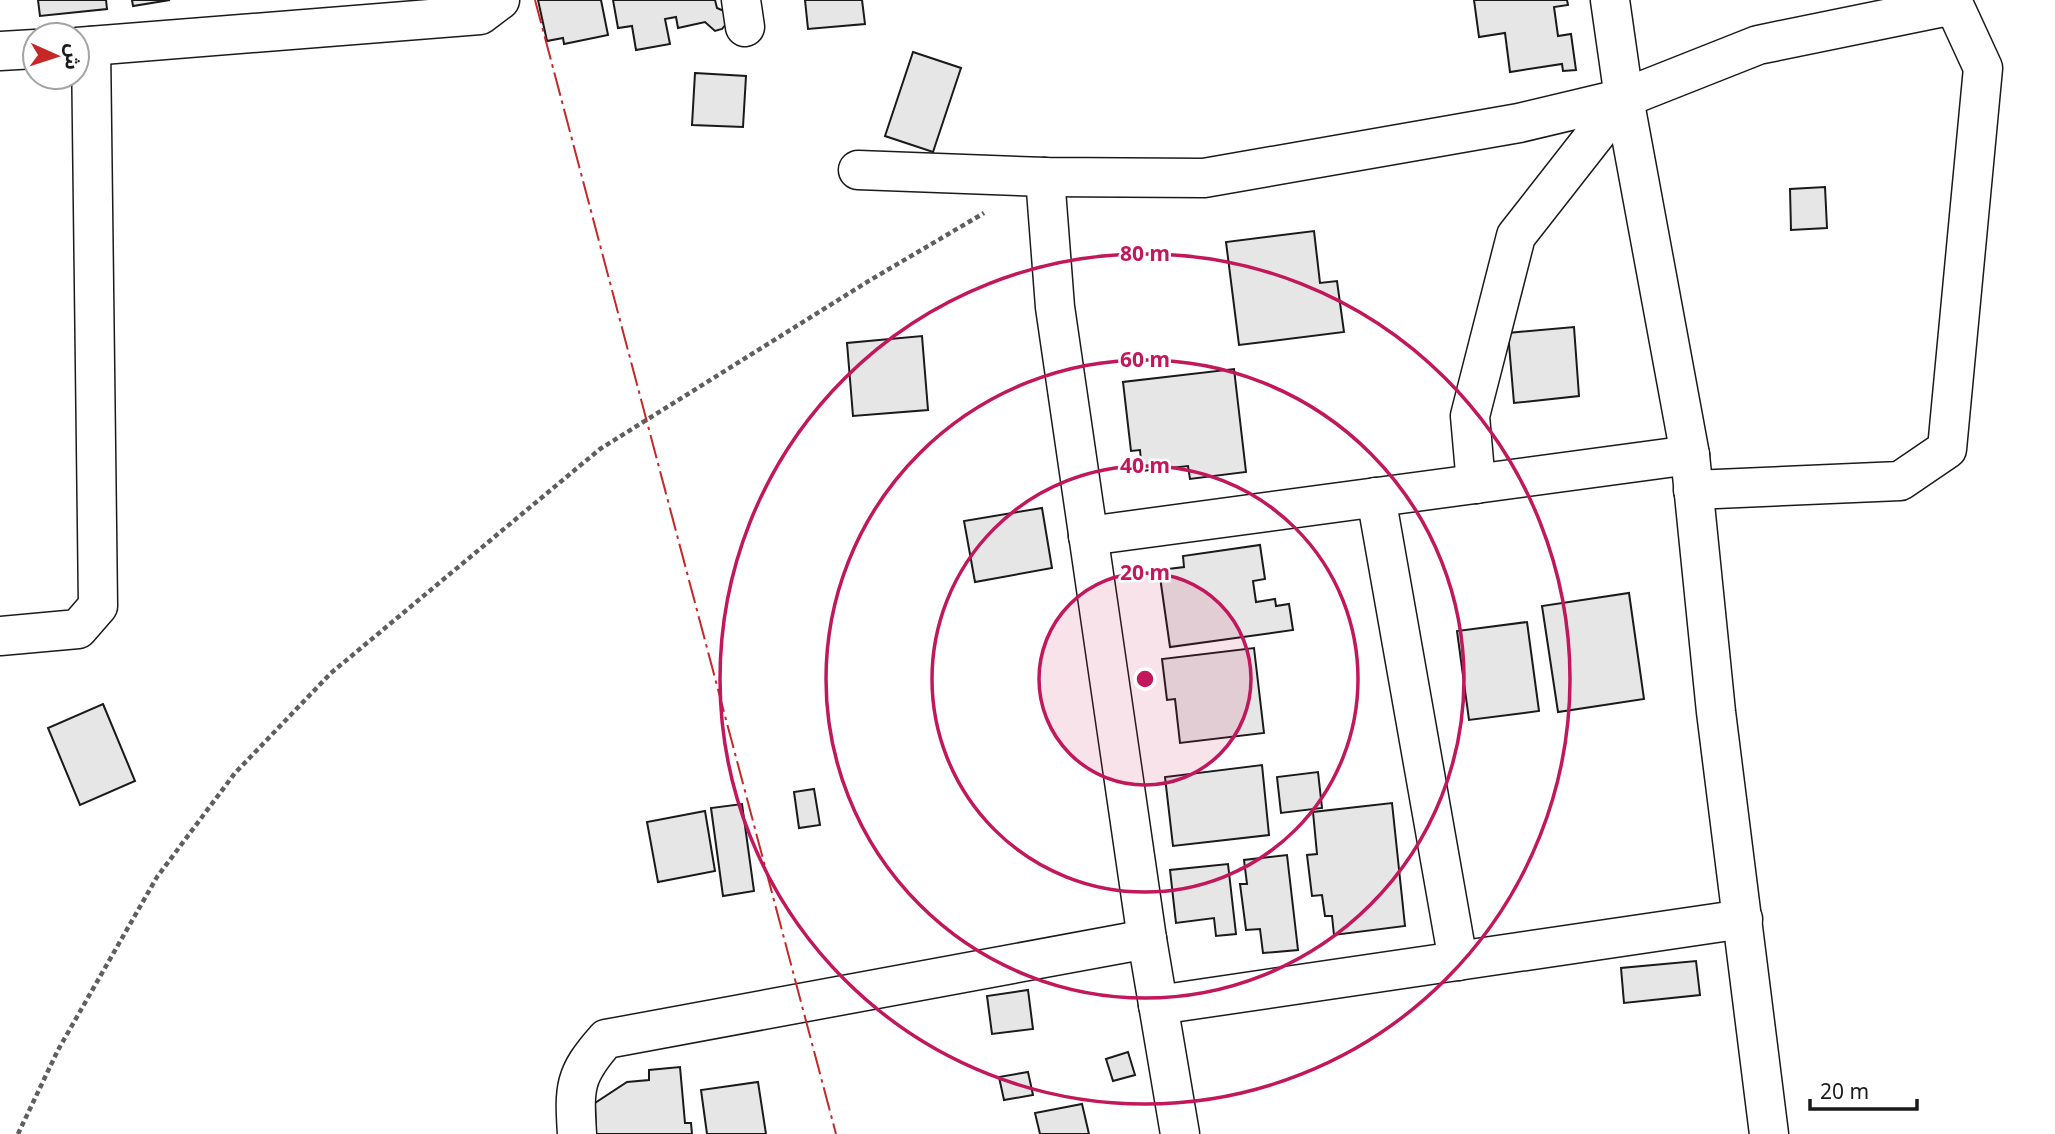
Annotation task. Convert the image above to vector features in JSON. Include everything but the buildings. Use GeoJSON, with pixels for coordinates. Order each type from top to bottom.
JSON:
{"type":"FeatureCollection","features":[{"type":"Feature","properties":{"kind":"street"},"geometry":{"type":"LineString","coordinates":[[91,46],[480,15],[500,0]]}},
{"type":"Feature","properties":{"kind":"street"},"geometry":{"type":"LineString","coordinates":[[1610,0],[1624,98],[1691,472],[1769,1134]]}},
{"type":"Feature","properties":{"kind":"street"},"geometry":{"type":"LineString","coordinates":[[858,170],[1045,177],[1203,178],[1519,122],[1624,98],[1758,45],[1954,5],[1983,68],[1947,449],[1900,481],[1691,472],[1476,484],[1088,536]]}},
{"type":"Feature","properties":{"kind":"street"},"geometry":{"type":"LineString","coordinates":[[0,51],[21,50]]}},
{"type":"Feature","properties":{"kind":"street"},"geometry":{"type":"LineString","coordinates":[[0,636],[78,629],[98,606],[85,91]]}},
{"type":"Feature","properties":{"kind":"street"},"geometry":{"type":"LineString","coordinates":[[1476,484],[1470,416],[1516,236],[1624,98]]}},
{"type":"Feature","properties":{"kind":"street"},"geometry":{"type":"LineString","coordinates":[[1045,177],[1055,307],[1147,939],[1180,1134]]}},
{"type":"Feature","properties":{"kind":"street"},"geometry":{"type":"LineString","coordinates":[[1376,498],[1458,961]]}},
{"type":"Feature","properties":{"kind":"street"},"geometry":{"type":"LineString","coordinates":[[1158,1005],[1743,919]]}},
{"type":"Feature","properties":{"kind":"street"},"geometry":{"type":"LineString","coordinates":[[577,1134],[574,1093],[584,1063],[606,1039],[1147,939]]}},
{"type":"Feature","properties":{"kind":"path"},"geometry":{"type":"LineString","coordinates":[[18,1134],[58,1050],[158,877],[235,773],[331,673],[600,449],[867,282],[986,212]]}},
{"type":"Feature","properties":{"kind":"power"},"geometry":{"type":"LineString","coordinates":[[535,0],[836,1134]]}}]}
